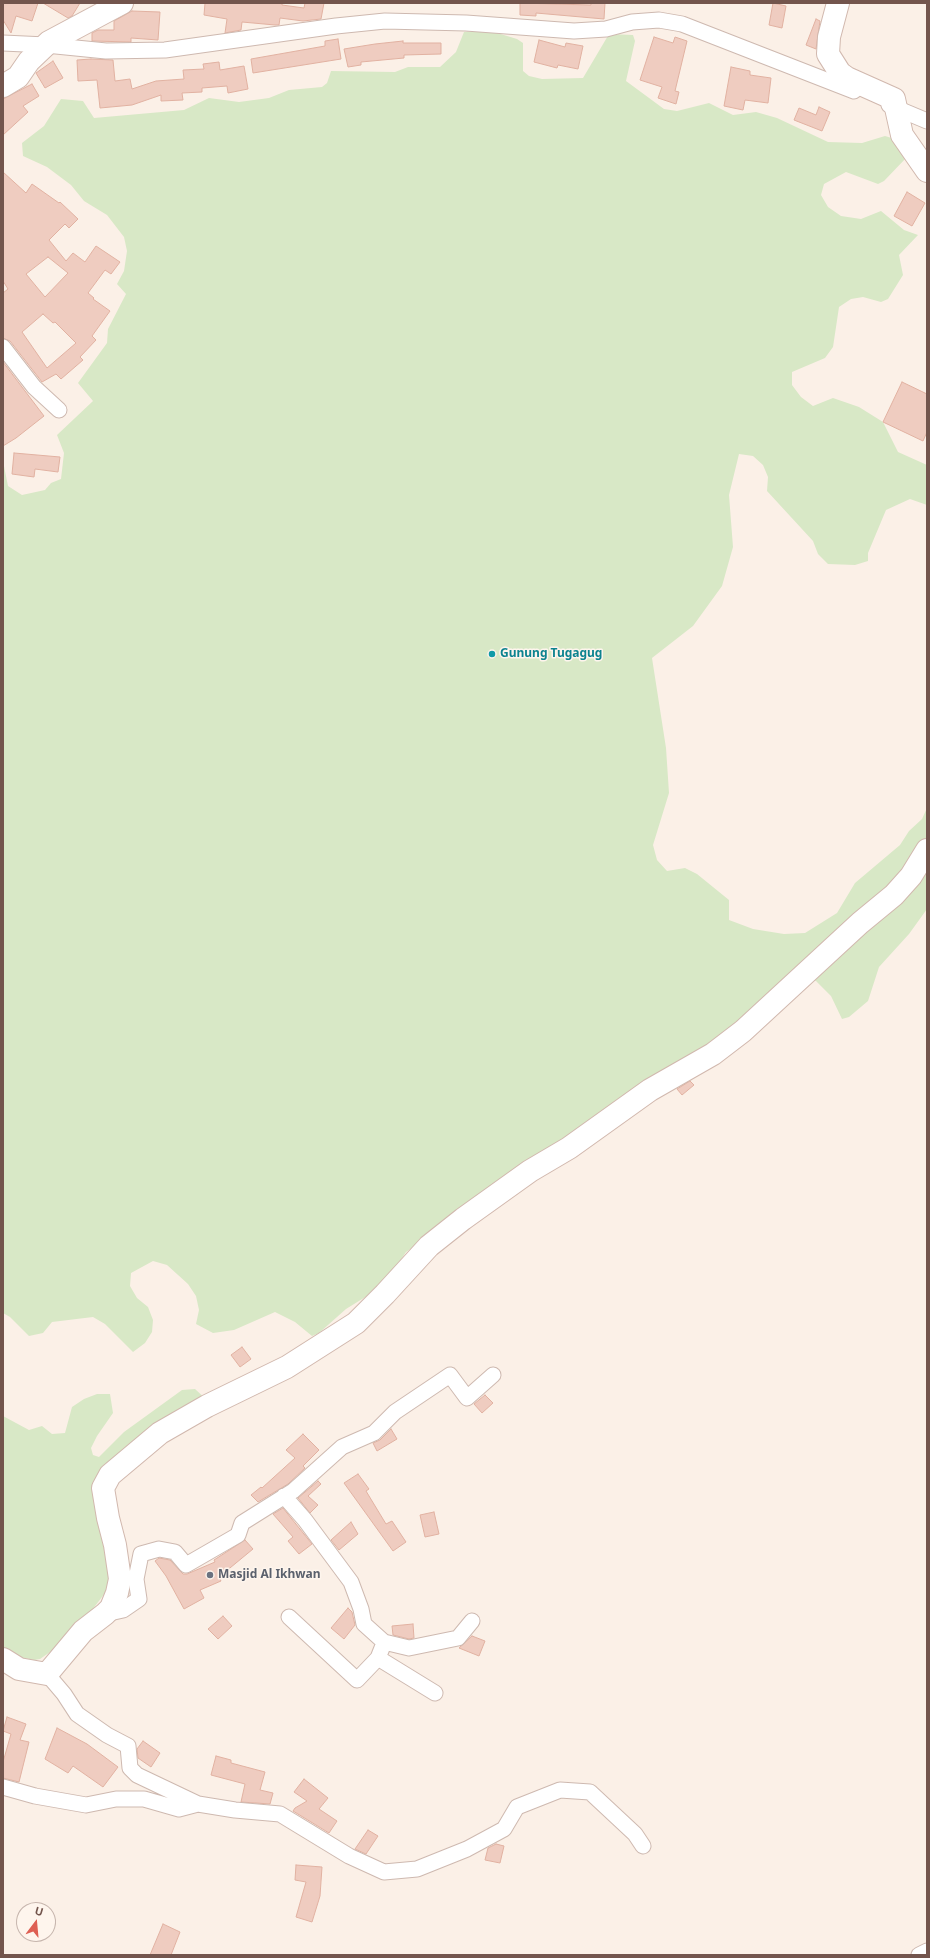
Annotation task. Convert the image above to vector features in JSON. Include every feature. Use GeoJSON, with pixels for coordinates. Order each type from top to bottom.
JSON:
{"type":"FeatureCollection","features":[{"type":"Feature","properties":{"kind":"street"},"geometry":{"type":"LineString","coordinates":[[3,86],[18,77],[29,61],[46,45],[122,3]]}},
{"type":"Feature","properties":{"kind":"street"},"geometry":{"type":"LineString","coordinates":[[838,3],[829,37],[828,54],[840,73],[855,82],[892,97],[897,108],[902,135],[927,171]]}},
{"type":"Feature","properties":{"kind":"street"},"geometry":{"type":"LineString","coordinates":[[3,43],[46,45],[106,52],[165,50],[336,26],[384,22],[466,23],[574,31],[606,28],[632,22],[659,20],[682,24],[897,108],[927,122]]}},
{"type":"Feature","properties":{"kind":"street"},"geometry":{"type":"LineString","coordinates":[[3,347],[34,387],[59,410]]}},
{"type":"Feature","properties":{"kind":"street"},"geometry":{"type":"LineString","coordinates":[[47,1674],[83,1631],[105,1614],[114,1602],[120,1578],[115,1545],[108,1518],[103,1488],[110,1475],[160,1433],[207,1406],[286,1367],[356,1323],[429,1246],[463,1219],[530,1171],[569,1148],[650,1090],[713,1054],[743,1031],[860,923],[894,895],[911,876],[927,850]]}},
{"type":"Feature","properties":{"kind":"street"},"geometry":{"type":"LineString","coordinates":[[105,1614],[123,1610],[139,1599],[136,1579],[141,1554],[159,1549],[175,1552],[186,1565],[238,1536],[242,1523],[293,1491],[342,1447],[374,1433],[395,1412],[450,1375],[467,1398],[493,1375]]}},
{"type":"Feature","properties":{"kind":"street"},"geometry":{"type":"LineString","coordinates":[[284,1496],[305,1520],[351,1582],[361,1609],[364,1624],[384,1642],[409,1648],[458,1638],[472,1621]]}},
{"type":"Feature","properties":{"kind":"street"},"geometry":{"type":"LineString","coordinates":[[289,1617],[357,1680],[378,1658],[384,1642]]}},
{"type":"Feature","properties":{"kind":"street"},"geometry":{"type":"LineString","coordinates":[[378,1658],[435,1693]]}},
{"type":"Feature","properties":{"kind":"street"},"geometry":{"type":"LineString","coordinates":[[3,1659],[19,1669],[47,1674],[64,1694],[77,1714],[107,1735],[128,1746],[130,1768],[137,1775],[198,1804],[236,1810],[280,1814],[349,1856],[384,1872],[418,1869],[467,1849],[504,1829],[517,1807],[560,1790],[590,1792],[634,1834],[643,1846]]}},
{"type":"Feature","properties":{"kind":"street"},"geometry":{"type":"LineString","coordinates":[[3,1786],[35,1796],[86,1805],[116,1799],[144,1799],[179,1809],[198,1804]]}},
{"type":"Feature","properties":{"kind":"street"},"geometry":{"type":"LineString","coordinates":[[918,1955],[927,1951]]}},
{"type":"Feature","properties":{"kind":"green space"},"geometry":{"type":"Polygon","coordinates":[[[464,32],[494,32],[517,39],[523,43],[523,71],[529,76],[542,79],[583,78],[609,34],[633,35],[635,41],[626,81],[664,109],[677,111],[709,103],[733,115],[756,112],[777,118],[828,142],[862,143],[885,136],[898,140],[907,157],[884,181],[878,184],[846,172],[824,184],[821,195],[828,207],[841,216],[861,219],[881,211],[904,230],[918,235],[899,255],[903,275],[888,299],[881,302],[863,297],[851,299],[839,307],[833,347],[825,358],[792,372],[792,385],[801,397],[813,406],[833,398],[859,407],[883,422],[898,452],[927,465],[927,505],[910,499],[886,510],[868,553],[868,561],[855,565],[828,564],[818,554],[813,541],[767,491],[768,477],[763,465],[753,456],[739,454],[729,495],[733,547],[722,586],[693,626],[652,658],[666,748],[669,793],[653,845],[657,860],[667,871],[685,868],[697,874],[729,900],[729,920],[753,929],[784,934],[805,933],[837,913],[855,883],[900,845],[909,831],[922,819],[927,808],[927,909],[909,934],[879,967],[868,1001],[849,1017],[842,1019],[831,996],[816,981],[795,973],[716,1043],[406,1252],[392,1273],[375,1291],[346,1309],[319,1333],[312,1336],[295,1322],[275,1312],[234,1330],[213,1333],[196,1324],[199,1310],[196,1296],[188,1284],[167,1265],[153,1261],[131,1273],[130,1286],[137,1298],[148,1307],[153,1320],[152,1332],[145,1343],[133,1352],[105,1324],[93,1317],[52,1322],[43,1333],[29,1336],[10,1317],[3,1313],[3,461],[8,486],[22,495],[45,490],[51,483],[61,479],[64,453],[57,435],[93,401],[78,383],[107,343],[108,329],[126,294],[117,284],[124,271],[127,251],[124,237],[107,215],[84,201],[71,185],[47,167],[23,156],[22,143],[44,126],[61,99],[83,101],[94,118],[184,110],[209,98],[239,102],[269,98],[289,90],[322,87],[327,83],[331,71],[395,72],[408,67],[440,67],[456,52],[464,32]]]}},
{"type":"Feature","properties":{"kind":"green space"},"geometry":{"type":"Polygon","coordinates":[[[195,1389],[207,1400],[101,1480],[110,1576],[108,1589],[83,1622],[53,1650],[40,1659],[34,1660],[20,1657],[3,1649],[3,1416],[29,1430],[42,1426],[52,1434],[65,1433],[72,1407],[84,1399],[97,1394],[110,1394],[113,1413],[97,1436],[91,1448],[93,1455],[99,1457],[124,1432],[182,1390],[195,1389]]]}},
{"type":"Feature","properties":{"kind":"building"},"geometry":{"type":"Polygon","coordinates":[[[3,3],[38,3],[32,21],[16,16],[11,33],[3,20],[3,3]]]}},
{"type":"Feature","properties":{"kind":"building"},"geometry":{"type":"Polygon","coordinates":[[[43,3],[80,3],[72,16],[68,18],[43,3]]]}},
{"type":"Feature","properties":{"kind":"building"},"geometry":{"type":"Polygon","coordinates":[[[205,3],[282,3],[282,5],[304,8],[305,3],[324,3],[321,19],[303,21],[280,18],[279,25],[242,22],[241,30],[225,33],[227,19],[204,15],[205,3]]]}},
{"type":"Feature","properties":{"kind":"building"},"geometry":{"type":"Polygon","coordinates":[[[520,3],[591,5],[591,3],[605,3],[604,19],[536,13],[536,16],[520,15],[520,3]]]}},
{"type":"Feature","properties":{"kind":"building"},"geometry":{"type":"Polygon","coordinates":[[[773,3],[786,6],[782,28],[769,25],[773,3]]]}},
{"type":"Feature","properties":{"kind":"building"},"geometry":{"type":"Polygon","coordinates":[[[132,11],[160,12],[158,40],[131,38],[131,42],[92,41],[92,33],[98,30],[114,30],[114,21],[132,11]]]}},
{"type":"Feature","properties":{"kind":"building"},"geometry":{"type":"Polygon","coordinates":[[[816,19],[820,21],[816,49],[806,45],[816,19]]]}},
{"type":"Feature","properties":{"kind":"building"},"geometry":{"type":"Polygon","coordinates":[[[654,37],[673,43],[675,37],[687,41],[675,91],[679,92],[676,104],[658,98],[662,87],[640,80],[654,37]]]}},
{"type":"Feature","properties":{"kind":"building"},"geometry":{"type":"Polygon","coordinates":[[[338,39],[341,59],[253,73],[251,59],[325,46],[325,41],[338,39]]]}},
{"type":"Feature","properties":{"kind":"building"},"geometry":{"type":"Polygon","coordinates":[[[539,40],[565,47],[566,43],[583,46],[578,69],[558,65],[557,68],[534,62],[539,40]]]}},
{"type":"Feature","properties":{"kind":"building"},"geometry":{"type":"Polygon","coordinates":[[[403,41],[403,43],[441,43],[441,54],[404,55],[404,58],[361,62],[361,65],[348,67],[344,49],[403,41]]]}},
{"type":"Feature","properties":{"kind":"building"},"geometry":{"type":"Polygon","coordinates":[[[77,60],[113,60],[115,81],[130,79],[132,89],[156,81],[184,79],[183,70],[204,69],[203,64],[219,62],[220,70],[244,66],[248,89],[228,93],[227,86],[202,88],[202,92],[182,93],[183,100],[161,101],[161,95],[132,105],[100,108],[97,80],[78,81],[77,60]]]}},
{"type":"Feature","properties":{"kind":"building"},"geometry":{"type":"Polygon","coordinates":[[[53,61],[63,78],[45,88],[36,73],[53,61]]]}},
{"type":"Feature","properties":{"kind":"building"},"geometry":{"type":"Polygon","coordinates":[[[731,67],[750,71],[750,75],[771,78],[768,103],[745,100],[743,110],[724,106],[731,67]]]}},
{"type":"Feature","properties":{"kind":"building"},"geometry":{"type":"Polygon","coordinates":[[[32,84],[39,96],[23,106],[28,112],[3,135],[3,99],[32,84]]]}},
{"type":"Feature","properties":{"kind":"building"},"geometry":{"type":"Polygon","coordinates":[[[819,107],[830,112],[822,131],[794,120],[799,108],[816,115],[819,107]]]}},
{"type":"Feature","properties":{"kind":"building"},"geometry":{"type":"Polygon","coordinates":[[[3,172],[26,193],[32,184],[59,203],[60,202],[78,219],[69,228],[65,224],[49,240],[66,261],[73,253],[85,262],[96,246],[120,262],[111,274],[105,270],[88,293],[94,298],[93,299],[110,311],[92,336],[96,340],[80,357],[83,360],[61,379],[56,374],[42,382],[10,341],[3,338],[3,293],[8,289],[3,281],[3,172]],[[48,257],[26,274],[45,297],[68,273],[48,257]],[[43,314],[22,332],[47,368],[76,343],[55,322],[53,323],[43,314]]]}},
{"type":"Feature","properties":{"kind":"building"},"geometry":{"type":"Polygon","coordinates":[[[907,192],[925,203],[912,226],[894,216],[907,192]]]}},
{"type":"Feature","properties":{"kind":"building"},"geometry":{"type":"Polygon","coordinates":[[[3,362],[44,416],[16,438],[3,446],[3,362]]]}},
{"type":"Feature","properties":{"kind":"building"},"geometry":{"type":"Polygon","coordinates":[[[902,382],[927,394],[927,432],[923,441],[883,422],[902,382]]]}},
{"type":"Feature","properties":{"kind":"building"},"geometry":{"type":"Polygon","coordinates":[[[14,453],[60,457],[58,472],[35,469],[34,477],[12,474],[14,453]]]}},
{"type":"Feature","properties":{"kind":"building"},"geometry":{"type":"Polygon","coordinates":[[[690,1081],[694,1085],[682,1095],[677,1089],[690,1081]]]}},
{"type":"Feature","properties":{"kind":"building"},"geometry":{"type":"Polygon","coordinates":[[[242,1347],[251,1359],[240,1367],[231,1355],[242,1347]]]}},
{"type":"Feature","properties":{"kind":"building"},"geometry":{"type":"Polygon","coordinates":[[[485,1395],[493,1403],[482,1413],[474,1404],[485,1395]]]}},
{"type":"Feature","properties":{"kind":"building"},"geometry":{"type":"Polygon","coordinates":[[[391,1429],[397,1439],[377,1451],[373,1443],[380,1440],[391,1429]]]}},
{"type":"Feature","properties":{"kind":"building"},"geometry":{"type":"Polygon","coordinates":[[[303,1434],[319,1450],[303,1466],[305,1468],[288,1484],[258,1502],[251,1495],[261,1487],[262,1488],[295,1458],[286,1450],[303,1434]]]}},
{"type":"Feature","properties":{"kind":"building"},"geometry":{"type":"Polygon","coordinates":[[[358,1474],[369,1489],[366,1491],[386,1524],[392,1521],[406,1542],[393,1551],[344,1483],[358,1474]]]}},
{"type":"Feature","properties":{"kind":"building"},"geometry":{"type":"Polygon","coordinates":[[[318,1481],[321,1484],[308,1496],[318,1505],[310,1513],[298,1498],[318,1481]]]}},
{"type":"Feature","properties":{"kind":"building"},"geometry":{"type":"Polygon","coordinates":[[[283,1508],[312,1544],[299,1554],[288,1541],[293,1537],[273,1514],[283,1508]]]}},
{"type":"Feature","properties":{"kind":"building"},"geometry":{"type":"Polygon","coordinates":[[[434,1512],[439,1534],[425,1537],[420,1515],[434,1512]]]}},
{"type":"Feature","properties":{"kind":"building"},"geometry":{"type":"Polygon","coordinates":[[[351,1522],[358,1534],[339,1550],[331,1540],[351,1522]]]}},
{"type":"Feature","properties":{"kind":"building"},"geometry":{"type":"Polygon","coordinates":[[[245,1540],[253,1549],[219,1577],[221,1581],[200,1590],[204,1598],[184,1609],[166,1576],[155,1561],[159,1558],[170,1560],[183,1574],[187,1574],[215,1562],[214,1560],[245,1540]]]}},
{"type":"Feature","properties":{"kind":"building"},"geometry":{"type":"Polygon","coordinates":[[[348,1608],[352,1612],[355,1625],[344,1639],[331,1628],[348,1608]]]}},
{"type":"Feature","properties":{"kind":"building"},"geometry":{"type":"Polygon","coordinates":[[[223,1616],[232,1626],[218,1639],[208,1629],[223,1616]]]}},
{"type":"Feature","properties":{"kind":"building"},"geometry":{"type":"Polygon","coordinates":[[[413,1624],[414,1638],[409,1639],[393,1635],[392,1626],[413,1624]]]}},
{"type":"Feature","properties":{"kind":"building"},"geometry":{"type":"Polygon","coordinates":[[[472,1636],[485,1641],[479,1656],[459,1648],[472,1636]]]}},
{"type":"Feature","properties":{"kind":"building"},"geometry":{"type":"Polygon","coordinates":[[[7,1717],[26,1724],[20,1740],[29,1742],[19,1782],[3,1778],[3,1762],[11,1734],[3,1731],[7,1717]]]}},
{"type":"Feature","properties":{"kind":"building"},"geometry":{"type":"Polygon","coordinates":[[[57,1728],[87,1744],[118,1767],[103,1787],[73,1766],[68,1773],[45,1759],[57,1728]]]}},
{"type":"Feature","properties":{"kind":"building"},"geometry":{"type":"Polygon","coordinates":[[[143,1741],[160,1753],[151,1767],[138,1758],[137,1749],[143,1741]]]}},
{"type":"Feature","properties":{"kind":"building"},"geometry":{"type":"Polygon","coordinates":[[[216,1756],[231,1760],[231,1763],[265,1772],[260,1790],[273,1793],[270,1804],[241,1802],[245,1784],[211,1775],[216,1756]]]}},
{"type":"Feature","properties":{"kind":"building"},"geometry":{"type":"Polygon","coordinates":[[[304,1779],[328,1798],[319,1809],[337,1821],[329,1833],[293,1811],[295,1808],[307,1801],[294,1792],[304,1779]]]}},
{"type":"Feature","properties":{"kind":"building"},"geometry":{"type":"Polygon","coordinates":[[[368,1830],[378,1836],[366,1854],[355,1849],[368,1830]]]}},
{"type":"Feature","properties":{"kind":"building"},"geometry":{"type":"Polygon","coordinates":[[[496,1844],[504,1846],[500,1863],[485,1860],[488,1848],[496,1844]]]}},
{"type":"Feature","properties":{"kind":"building"},"geometry":{"type":"Polygon","coordinates":[[[296,1865],[322,1867],[320,1896],[312,1922],[296,1917],[306,1882],[295,1880],[296,1865]]]}},
{"type":"Feature","properties":{"kind":"building"},"geometry":{"type":"Polygon","coordinates":[[[163,1924],[180,1932],[171,1955],[150,1955],[163,1924]]]}},
{"type":"Feature","properties":{"kind":"place","name":"Gunung Tugagug"},"geometry":{"type":"Point","coordinates":[492,654]}},
{"type":"Feature","properties":{"kind":"place","name":"Masjid Al Ikhwan"},"geometry":{"type":"Point","coordinates":[210,1575]}}]}
